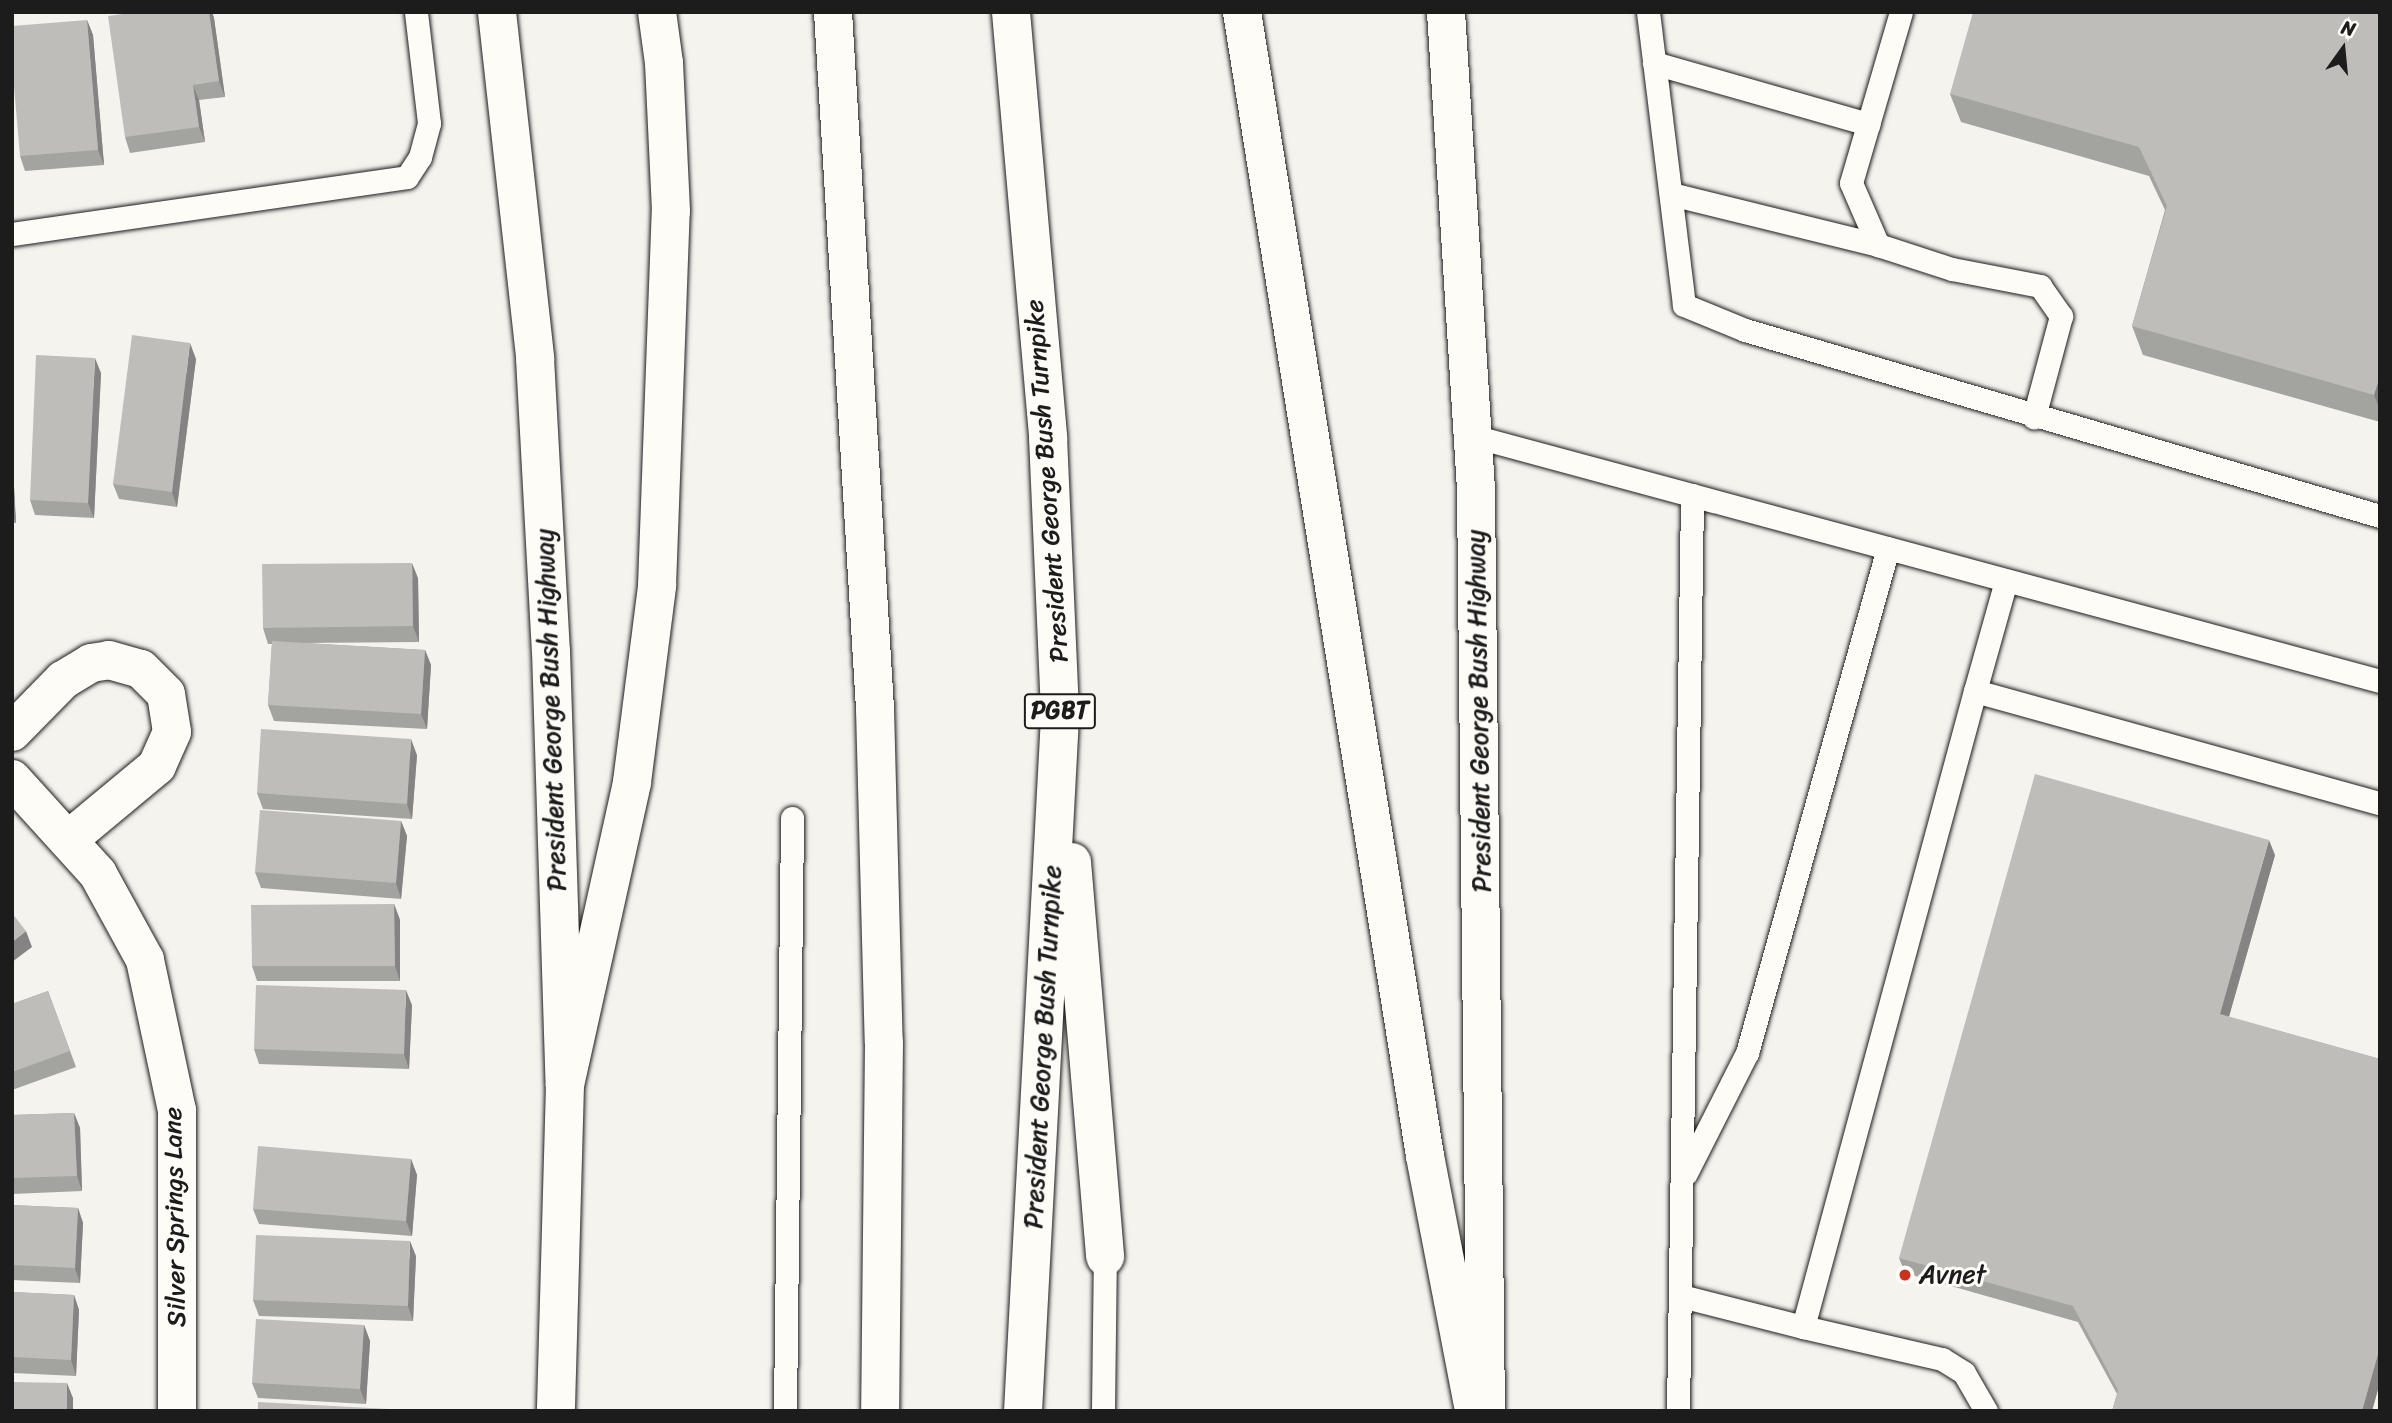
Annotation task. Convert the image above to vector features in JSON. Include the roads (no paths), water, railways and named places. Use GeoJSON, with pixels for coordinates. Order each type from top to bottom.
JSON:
{"type":"FeatureCollection","features":[{"type":"Feature","properties":{"kind":"main road","name":"President George Bush Highway"},"geometry":{"type":"LineString","coordinates":[[497,12],[535,358],[551,651],[565,1085],[556,1411]]}},
{"type":"Feature","properties":{"kind":"main road"},"geometry":{"type":"LineString","coordinates":[[565,1085],[632,782],[657,586],[671,211],[664,63],[657,12]]}},
{"type":"Feature","properties":{"kind":"main road"},"geometry":{"type":"LineString","coordinates":[[833,12],[858,364],[876,722],[884,1042],[880,1411]]}},
{"type":"Feature","properties":{"kind":"main road","name":"President George Bush Turnpike"},"geometry":{"type":"LineString","coordinates":[[1011,12],[1048,437],[1060,717],[1023,1411]]}},
{"type":"Feature","properties":{"kind":"main road"},"geometry":{"type":"LineString","coordinates":[[1242,12],[1425,1156],[1474,1411]]}},
{"type":"Feature","properties":{"kind":"main road","name":"President George Bush Highway"},"geometry":{"type":"LineString","coordinates":[[1446,12],[1473,436],[1486,1411]]}},
{"type":"Feature","properties":{"kind":"main road"},"geometry":{"type":"LineString","coordinates":[[12,733],[63,680],[91,663],[109,660],[141,669],[166,694],[173,732],[162,758],[68,840]]}},
{"type":"Feature","properties":{"kind":"main road"},"geometry":{"type":"LineString","coordinates":[[1060,717],[1105,1257]]}},
{"type":"Feature","properties":{"kind":"main road","name":"Silver Springs Lane"},"geometry":{"type":"LineString","coordinates":[[12,779],[99,874],[145,960],[177,1111],[177,1411]]}},
{"type":"Feature","properties":{"kind":"lane"},"geometry":{"type":"LineString","coordinates":[[12,234],[407,177],[420,157],[429,123],[416,12]]}},
{"type":"Feature","properties":{"kind":"lane"},"geometry":{"type":"LineString","coordinates":[[1648,12],[1684,304],[1745,330],[2380,516]]}},
{"type":"Feature","properties":{"kind":"lane"},"geometry":{"type":"LineString","coordinates":[[1878,245],[1851,183],[1900,12]]}},
{"type":"Feature","properties":{"kind":"lane"},"geometry":{"type":"LineString","coordinates":[[1654,63],[1868,124]]}},
{"type":"Feature","properties":{"kind":"lane"},"geometry":{"type":"LineString","coordinates":[[1671,194],[1878,245],[1952,269],[2040,286],[2061,316],[2034,416]]}},
{"type":"Feature","properties":{"kind":"lane"},"geometry":{"type":"LineString","coordinates":[[1473,436],[2380,681]]}},
{"type":"Feature","properties":{"kind":"lane"},"geometry":{"type":"LineString","coordinates":[[1678,1411],[1692,495]]}},
{"type":"Feature","properties":{"kind":"lane"},"geometry":{"type":"LineString","coordinates":[[1682,1179],[1747,1054],[1888,548]]}},
{"type":"Feature","properties":{"kind":"lane"},"geometry":{"type":"LineString","coordinates":[[1803,1327],[2006,581]]}},
{"type":"Feature","properties":{"kind":"lane"},"geometry":{"type":"LineString","coordinates":[[1975,691],[2380,803]]}},
{"type":"Feature","properties":{"kind":"lane"},"geometry":{"type":"LineString","coordinates":[[785,1411],[792,818]]}},
{"type":"Feature","properties":{"kind":"lane"},"geometry":{"type":"LineString","coordinates":[[1103,1411],[1105,1257]]}},
{"type":"Feature","properties":{"kind":"lane"},"geometry":{"type":"LineString","coordinates":[[1681,1296],[1942,1359],[1964,1373],[1986,1411]]}},
{"type":"Feature","properties":{"kind":"place","name":"Avnet"},"geometry":{"type":"Point","coordinates":[1905,1275]}}]}
